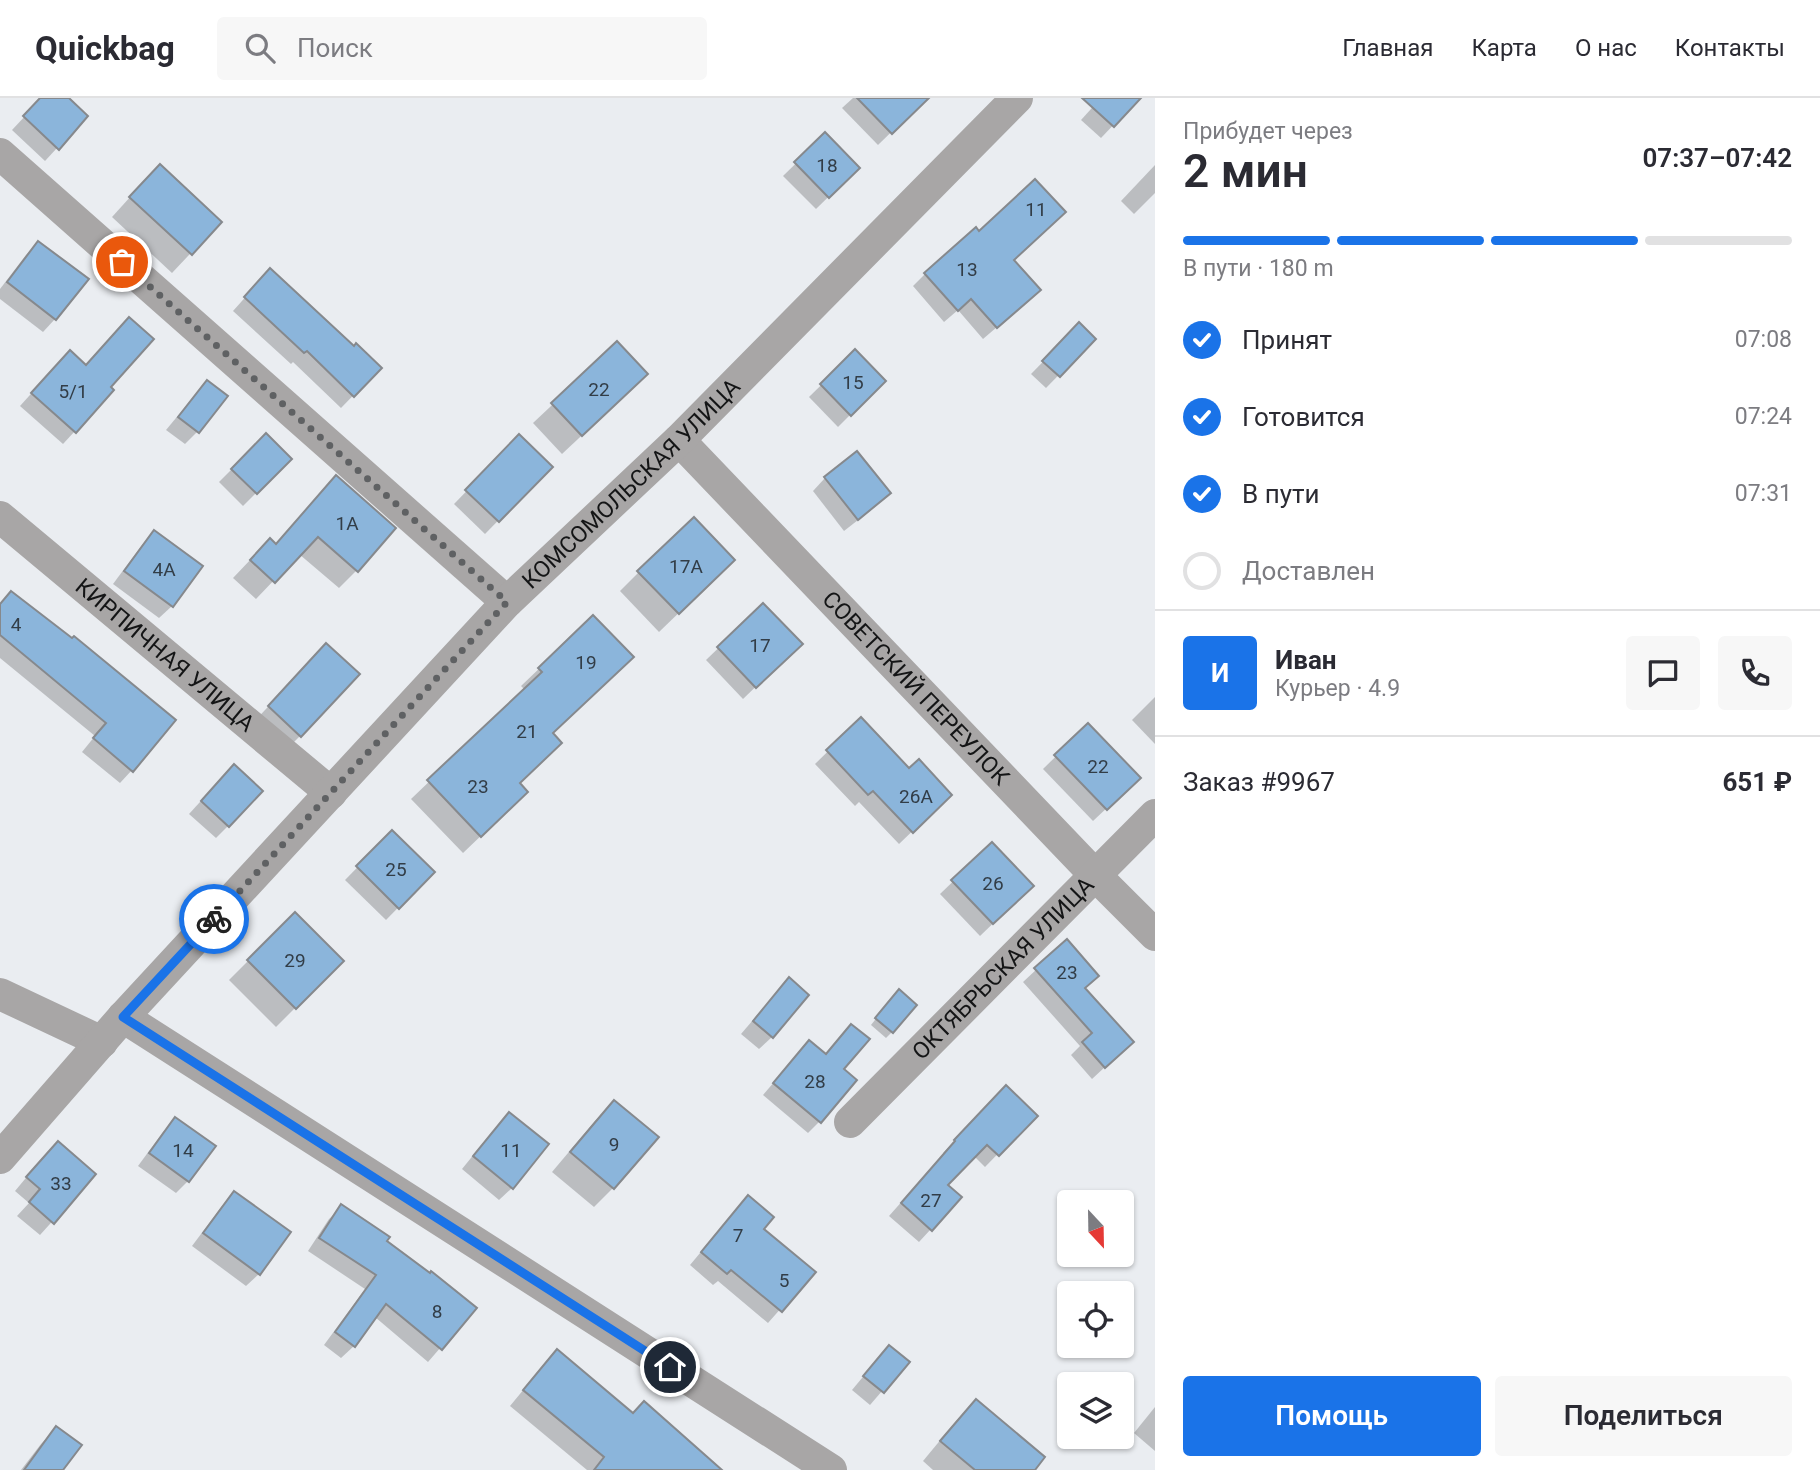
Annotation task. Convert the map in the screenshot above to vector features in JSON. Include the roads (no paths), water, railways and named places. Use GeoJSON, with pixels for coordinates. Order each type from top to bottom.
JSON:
{"type":"FeatureCollection","features":[{"type":"Feature","properties":{"kind":"street","name":"КОМСОМОЛЬСКАЯ УЛИЦА"},"geometry":{"type":"LineString","coordinates":[[0,1158],[123,1017],[507,602],[679,440],[1017,98]]}},
{"type":"Feature","properties":{"kind":"street"},"geometry":{"type":"LineString","coordinates":[[0,155],[507,602]]}},
{"type":"Feature","properties":{"kind":"street","name":"СОВЕТСКИЙ ПЕРЕУЛОК"},"geometry":{"type":"LineString","coordinates":[[679,440],[1155,935]]}},
{"type":"Feature","properties":{"kind":"street","name":"КИРПИЧНАЯ УЛИЦА"},"geometry":{"type":"LineString","coordinates":[[0,517],[331,793]]}},
{"type":"Feature","properties":{"kind":"street","name":"ОКТЯБРЬСКАЯ УЛИЦА"},"geometry":{"type":"LineString","coordinates":[[850,1122],[1155,815]]}},
{"type":"Feature","properties":{"kind":"street"},"geometry":{"type":"LineString","coordinates":[[0,994],[102,1042]]}},
{"type":"Feature","properties":{"kind":"street"},"geometry":{"type":"LineString","coordinates":[[123,1017],[831,1470]]}}]}
